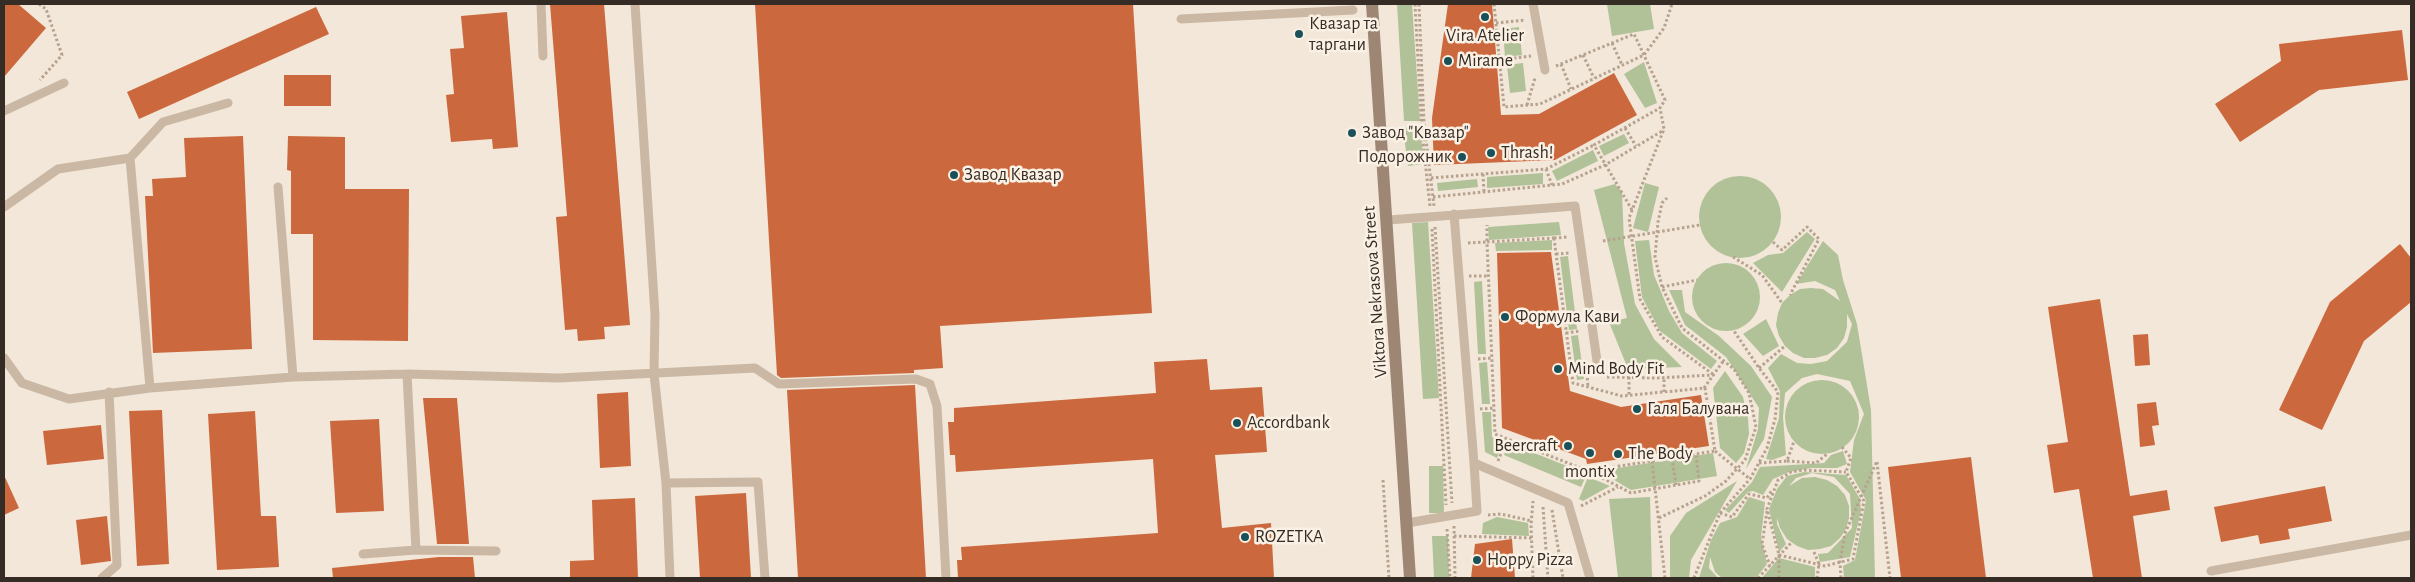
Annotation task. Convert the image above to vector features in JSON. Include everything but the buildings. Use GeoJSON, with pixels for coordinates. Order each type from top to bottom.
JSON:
{"type":"FeatureCollection","features":[{"type":"Feature","properties":{"kind":"main road","name":"Viktora Nekrasova Street"},"geometry":{"type":"LineString","coordinates":[[1372,4],[1388,220],[1410,578]]}},
{"type":"Feature","properties":{"kind":"lane"},"geometry":{"type":"LineString","coordinates":[[542,4],[543,56]]}},
{"type":"Feature","properties":{"kind":"lane"},"geometry":{"type":"LineString","coordinates":[[635,4],[655,315],[654,374],[666,483],[670,578]]}},
{"type":"Feature","properties":{"kind":"lane"},"geometry":{"type":"LineString","coordinates":[[1532,4],[1545,70]]}},
{"type":"Feature","properties":{"kind":"lane"},"geometry":{"type":"LineString","coordinates":[[1181,19],[1353,10]]}},
{"type":"Feature","properties":{"kind":"lane"},"geometry":{"type":"LineString","coordinates":[[4,110],[64,83]]}},
{"type":"Feature","properties":{"kind":"lane"},"geometry":{"type":"LineString","coordinates":[[4,207],[58,169],[130,158],[164,122],[228,103]]}},
{"type":"Feature","properties":{"kind":"lane"},"geometry":{"type":"LineString","coordinates":[[130,158],[150,388]]}},
{"type":"Feature","properties":{"kind":"lane"},"geometry":{"type":"LineString","coordinates":[[278,187],[293,377]]}},
{"type":"Feature","properties":{"kind":"lane"},"geometry":{"type":"LineString","coordinates":[[1388,220],[1576,206],[1598,368]]}},
{"type":"Feature","properties":{"kind":"lane"},"geometry":{"type":"LineString","coordinates":[[1407,523],[1477,511],[1454,214]]}},
{"type":"Feature","properties":{"kind":"lane"},"geometry":{"type":"LineString","coordinates":[[4,358],[22,383],[69,399],[109,392],[293,377],[407,374],[559,378],[756,368],[779,384],[916,379],[930,384],[937,406],[946,578]]}},
{"type":"Feature","properties":{"kind":"lane"},"geometry":{"type":"LineString","coordinates":[[407,374],[416,550]]}},
{"type":"Feature","properties":{"kind":"lane"},"geometry":{"type":"LineString","coordinates":[[102,578],[117,565],[109,392]]}},
{"type":"Feature","properties":{"kind":"lane"},"geometry":{"type":"LineString","coordinates":[[1474,463],[1568,503],[1590,578]]}},
{"type":"Feature","properties":{"kind":"lane"},"geometry":{"type":"LineString","coordinates":[[666,483],[758,482],[765,578]]}},
{"type":"Feature","properties":{"kind":"lane"},"geometry":{"type":"LineString","coordinates":[[2211,571],[2411,535]]}},
{"type":"Feature","properties":{"kind":"lane"},"geometry":{"type":"LineString","coordinates":[[363,554],[416,550],[496,551]]}},
{"type":"Feature","properties":{"kind":"path"},"geometry":{"type":"LineString","coordinates":[[36,83],[62,55],[46,9],[39,4]]}},
{"type":"Feature","properties":{"kind":"path"},"geometry":{"type":"LineString","coordinates":[[1417,4],[1424,123],[1433,197],[1450,515],[1450,578]]}},
{"type":"Feature","properties":{"kind":"path"},"geometry":{"type":"LineString","coordinates":[[1417,4],[1422,133],[1433,216],[1450,515],[1454,536],[1456,578]]}},
{"type":"Feature","properties":{"kind":"path"},"geometry":{"type":"LineString","coordinates":[[1644,54],[1664,28],[1672,4]]}},
{"type":"Feature","properties":{"kind":"path"},"geometry":{"type":"LineString","coordinates":[[1496,23],[1528,19]]}},
{"type":"Feature","properties":{"kind":"path"},"geometry":{"type":"LineString","coordinates":[[1430,178],[1546,169],[1660,108],[1665,100],[1634,34],[1537,73],[1527,104]]}},
{"type":"Feature","properties":{"kind":"path"},"geometry":{"type":"LineString","coordinates":[[1612,43],[1622,65]]}},
{"type":"Feature","properties":{"kind":"path"},"geometry":{"type":"LineString","coordinates":[[1583,55],[1594,78]]}},
{"type":"Feature","properties":{"kind":"path"},"geometry":{"type":"LineString","coordinates":[[1499,60],[1534,56]]}},
{"type":"Feature","properties":{"kind":"path"},"geometry":{"type":"LineString","coordinates":[[1560,64],[1571,89]]}},
{"type":"Feature","properties":{"kind":"path"},"geometry":{"type":"LineString","coordinates":[[1660,108],[1664,129],[1629,218],[1640,299],[1662,337],[1714,375]]}},
{"type":"Feature","properties":{"kind":"path"},"geometry":{"type":"LineString","coordinates":[[1624,128],[1636,146]]}},
{"type":"Feature","properties":{"kind":"path"},"geometry":{"type":"LineString","coordinates":[[1433,197],[1562,184],[1605,164],[1664,129]]}},
{"type":"Feature","properties":{"kind":"path"},"geometry":{"type":"LineString","coordinates":[[1594,145],[1632,210]]}},
{"type":"Feature","properties":{"kind":"path"},"geometry":{"type":"LineString","coordinates":[[1546,169],[1552,185]]}},
{"type":"Feature","properties":{"kind":"path"},"geometry":{"type":"LineString","coordinates":[[1483,174],[1484,192]]}},
{"type":"Feature","properties":{"kind":"path"},"geometry":{"type":"LineString","coordinates":[[1659,518],[1705,496],[1726,481],[1746,460],[1756,427],[1749,393],[1734,369],[1682,328],[1662,287],[1655,257],[1662,203],[1667,198]]}},
{"type":"Feature","properties":{"kind":"path"},"geometry":{"type":"LineString","coordinates":[[1604,241],[1700,224]]}},
{"type":"Feature","properties":{"kind":"path"},"geometry":{"type":"LineString","coordinates":[[1772,242],[1782,250],[1807,227],[1819,239],[1790,295]]}},
{"type":"Feature","properties":{"kind":"path"},"geometry":{"type":"LineString","coordinates":[[1456,244],[1568,236]]}},
{"type":"Feature","properties":{"kind":"path"},"geometry":{"type":"LineString","coordinates":[[1554,238],[1573,383],[1622,396],[1704,388],[1724,360]]}},
{"type":"Feature","properties":{"kind":"path"},"geometry":{"type":"LineString","coordinates":[[1487,242],[1496,434],[1588,471],[1631,493],[1700,481],[1696,454]]}},
{"type":"Feature","properties":{"kind":"path"},"geometry":{"type":"LineString","coordinates":[[1556,254],[1570,253]]}},
{"type":"Feature","properties":{"kind":"path"},"geometry":{"type":"LineString","coordinates":[[1733,257],[1762,275],[1782,303]]}},
{"type":"Feature","properties":{"kind":"path"},"geometry":{"type":"LineString","coordinates":[[1468,276],[1489,276]]}},
{"type":"Feature","properties":{"kind":"path"},"geometry":{"type":"LineString","coordinates":[[1662,287],[1697,280]]}},
{"type":"Feature","properties":{"kind":"path"},"geometry":{"type":"LineString","coordinates":[[1566,333],[1581,331]]}},
{"type":"Feature","properties":{"kind":"path"},"geometry":{"type":"LineString","coordinates":[[1694,578],[1720,513],[1750,479],[1767,448],[1775,419],[1778,392],[1758,368],[1734,331]]}},
{"type":"Feature","properties":{"kind":"path"},"geometry":{"type":"LineString","coordinates":[[1758,368],[1784,346]]}},
{"type":"Feature","properties":{"kind":"path"},"geometry":{"type":"LineString","coordinates":[[1474,359],[1492,358]]}},
{"type":"Feature","properties":{"kind":"path"},"geometry":{"type":"LineString","coordinates":[[1598,368],[1602,377],[1664,378],[1714,375]]}},
{"type":"Feature","properties":{"kind":"path"},"geometry":{"type":"LineString","coordinates":[[1629,377],[1630,395]]}},
{"type":"Feature","properties":{"kind":"path"},"geometry":{"type":"LineString","coordinates":[[1664,378],[1664,392]]}},
{"type":"Feature","properties":{"kind":"path"},"geometry":{"type":"LineString","coordinates":[[1704,388],[1715,451],[1736,470],[1750,479]]}},
{"type":"Feature","properties":{"kind":"path"},"geometry":{"type":"LineString","coordinates":[[1478,409],[1494,408]]}},
{"type":"Feature","properties":{"kind":"path"},"geometry":{"type":"LineString","coordinates":[[1493,471],[1507,439]]}},
{"type":"Feature","properties":{"kind":"path"},"geometry":{"type":"LineString","coordinates":[[1787,461],[1794,441]]}},
{"type":"Feature","properties":{"kind":"path"},"geometry":{"type":"LineString","coordinates":[[1842,448],[1851,458],[1846,472]]}},
{"type":"Feature","properties":{"kind":"path"},"geometry":{"type":"LineString","coordinates":[[1588,471],[1715,451]]}},
{"type":"Feature","properties":{"kind":"path"},"geometry":{"type":"LineString","coordinates":[[1759,463],[1787,461],[1816,463],[1827,454]]}},
{"type":"Feature","properties":{"kind":"path"},"geometry":{"type":"LineString","coordinates":[[1672,458],[1676,485]]}},
{"type":"Feature","properties":{"kind":"path"},"geometry":{"type":"LineString","coordinates":[[1652,461],[1665,578]]}},
{"type":"Feature","properties":{"kind":"path"},"geometry":{"type":"LineString","coordinates":[[1840,578],[1840,562],[1845,533],[1860,495],[1877,461],[1890,578]]}},
{"type":"Feature","properties":{"kind":"path"},"geometry":{"type":"LineString","coordinates":[[1770,566],[1762,544],[1767,509],[1778,480],[1803,470],[1846,472]]}},
{"type":"Feature","properties":{"kind":"path"},"geometry":{"type":"LineString","coordinates":[[1779,556],[1825,566],[1853,559],[1864,501],[1846,472]]}},
{"type":"Feature","properties":{"kind":"path"},"geometry":{"type":"LineString","coordinates":[[1383,480],[1389,578]]}},
{"type":"Feature","properties":{"kind":"path"},"geometry":{"type":"LineString","coordinates":[[1720,513],[1732,517],[1749,494],[1766,498],[1776,485]]}},
{"type":"Feature","properties":{"kind":"path"},"geometry":{"type":"LineString","coordinates":[[1570,512],[1618,487]]}},
{"type":"Feature","properties":{"kind":"path"},"geometry":{"type":"LineString","coordinates":[[1533,578],[1532,521],[1539,491]]}},
{"type":"Feature","properties":{"kind":"path"},"geometry":{"type":"LineString","coordinates":[[1539,491],[1548,578]]}},
{"type":"Feature","properties":{"kind":"path"},"geometry":{"type":"LineString","coordinates":[[1552,497],[1552,515],[1563,578]]}},
{"type":"Feature","properties":{"kind":"path"},"geometry":{"type":"LineString","coordinates":[[1767,509],[1779,556],[1780,578]]}},
{"type":"Feature","properties":{"kind":"path"},"geometry":{"type":"LineString","coordinates":[[1482,516],[1501,514],[1532,521]]}},
{"type":"Feature","properties":{"kind":"path"},"geometry":{"type":"LineString","coordinates":[[1454,536],[1532,538]]}},
{"type":"Feature","properties":{"kind":"path"},"geometry":{"type":"LineString","coordinates":[[1758,578],[1791,543]]}},
{"type":"Feature","properties":{"kind":"path"},"geometry":{"type":"LineString","coordinates":[[1814,552],[1819,564],[1817,578]]}},
{"type":"Feature","properties":{"kind":"path"},"geometry":{"type":"LineString","coordinates":[[1532,556],[1559,555]]}},
{"type":"Feature","properties":{"kind":"green space"},"geometry":{"type":"Polygon","coordinates":[[[1397,4],[1412,4],[1420,121],[1404,121],[1397,4]]]}},
{"type":"Feature","properties":{"kind":"green space"},"geometry":{"type":"Polygon","coordinates":[[[1607,4],[1650,4],[1654,29],[1612,36],[1607,4]]]}},
{"type":"Feature","properties":{"kind":"green space"},"geometry":{"type":"Polygon","coordinates":[[[1519,27],[1522,55],[1505,57],[1503,29],[1519,27]]]}},
{"type":"Feature","properties":{"kind":"green space"},"geometry":{"type":"Polygon","coordinates":[[[1644,62],[1657,103],[1645,108],[1624,74],[1644,62]]]}},
{"type":"Feature","properties":{"kind":"green space"},"geometry":{"type":"Polygon","coordinates":[[[1523,63],[1526,91],[1510,93],[1507,65],[1523,63]]]}},
{"type":"Feature","properties":{"kind":"green space"},"geometry":{"type":"Polygon","coordinates":[[[1420,126],[1424,164],[1408,166],[1403,128],[1420,126]]]}},
{"type":"Feature","properties":{"kind":"green space"},"geometry":{"type":"Polygon","coordinates":[[[1624,134],[1629,143],[1604,156],[1599,146],[1624,134]]]}},
{"type":"Feature","properties":{"kind":"green space"},"geometry":{"type":"Polygon","coordinates":[[[1593,150],[1598,161],[1557,181],[1552,171],[1593,150]]]}},
{"type":"Feature","properties":{"kind":"green space"},"geometry":{"type":"Polygon","coordinates":[[[1543,173],[1543,184],[1487,188],[1487,177],[1543,173]]]}},
{"type":"Feature","properties":{"kind":"green space"},"geometry":{"type":"Polygon","coordinates":[[[1740,176],[1756,179],[1769,188],[1778,201],[1781,217],[1778,233],[1769,246],[1756,255],[1740,258],[1724,255],[1711,246],[1702,233],[1699,217],[1702,201],[1711,188],[1724,179],[1740,176]]]}},
{"type":"Feature","properties":{"kind":"green space"},"geometry":{"type":"Polygon","coordinates":[[[1477,179],[1478,187],[1438,191],[1437,183],[1477,179]]]}},
{"type":"Feature","properties":{"kind":"green space"},"geometry":{"type":"Polygon","coordinates":[[[1645,183],[1659,187],[1648,232],[1633,228],[1645,183]]]}},
{"type":"Feature","properties":{"kind":"green space"},"geometry":{"type":"Polygon","coordinates":[[[1615,184],[1622,192],[1624,243],[1635,304],[1654,339],[1682,367],[1628,369],[1609,322],[1627,318],[1594,190],[1615,184]]]}},
{"type":"Feature","properties":{"kind":"green space"},"geometry":{"type":"Polygon","coordinates":[[[1428,222],[1439,398],[1423,399],[1412,223],[1428,222]]]}},
{"type":"Feature","properties":{"kind":"green space"},"geometry":{"type":"Polygon","coordinates":[[[1559,222],[1561,235],[1489,240],[1488,227],[1559,222]]]}},
{"type":"Feature","properties":{"kind":"green space"},"geometry":{"type":"Polygon","coordinates":[[[1807,232],[1815,239],[1782,292],[1753,263],[1768,255],[1783,253],[1807,232]]]}},
{"type":"Feature","properties":{"kind":"green space"},"geometry":{"type":"Polygon","coordinates":[[[1552,240],[1552,250],[1496,251],[1495,243],[1552,240]]]}},
{"type":"Feature","properties":{"kind":"green space"},"geometry":{"type":"Polygon","coordinates":[[[1649,240],[1654,275],[1669,311],[1682,333],[1717,361],[1711,369],[1660,331],[1642,297],[1635,241],[1649,240]]]}},
{"type":"Feature","properties":{"kind":"green space"},"geometry":{"type":"Polygon","coordinates":[[[1823,241],[1838,255],[1843,280],[1857,324],[1871,410],[1875,578],[1844,578],[1843,566],[1855,560],[1866,500],[1850,472],[1854,440],[1864,414],[1850,381],[1817,374],[1802,378],[1785,393],[1783,417],[1786,455],[1772,460],[1766,459],[1779,418],[1780,391],[1768,368],[1781,354],[1797,363],[1811,364],[1827,361],[1847,342],[1852,324],[1847,314],[1847,327],[1844,338],[1837,348],[1827,355],[1815,358],[1804,358],[1793,353],[1785,346],[1779,336],[1776,325],[1782,303],[1800,289],[1823,289],[1840,301],[1835,290],[1815,281],[1796,284],[1823,241]]]}},
{"type":"Feature","properties":{"kind":"green space"},"geometry":{"type":"Polygon","coordinates":[[[1568,256],[1577,329],[1569,330],[1560,257],[1568,256]]]}},
{"type":"Feature","properties":{"kind":"green space"},"geometry":{"type":"Polygon","coordinates":[[[1726,263],[1739,266],[1750,273],[1757,284],[1760,297],[1757,310],[1750,321],[1739,328],[1726,331],[1713,328],[1702,321],[1695,310],[1692,297],[1695,284],[1702,273],[1713,266],[1726,263]]]}},
{"type":"Feature","properties":{"kind":"green space"},"geometry":{"type":"Polygon","coordinates":[[[1482,281],[1486,354],[1478,354],[1474,282],[1482,281]]]}},
{"type":"Feature","properties":{"kind":"green space"},"geometry":{"type":"Polygon","coordinates":[[[1669,290],[1682,290],[1685,312],[1719,336],[1751,366],[1772,397],[1764,439],[1746,469],[1758,429],[1759,408],[1726,357],[1685,325],[1669,290]]]}},
{"type":"Feature","properties":{"kind":"green space"},"geometry":{"type":"Polygon","coordinates":[[[1766,319],[1779,346],[1763,356],[1743,334],[1766,319]]]}},
{"type":"Feature","properties":{"kind":"green space"},"geometry":{"type":"Polygon","coordinates":[[[1578,335],[1584,379],[1577,380],[1571,336],[1578,335]]]}},
{"type":"Feature","properties":{"kind":"green space"},"geometry":{"type":"Polygon","coordinates":[[[1487,362],[1490,404],[1482,404],[1479,363],[1487,362]]]}},
{"type":"Feature","properties":{"kind":"green space"},"geometry":{"type":"Polygon","coordinates":[[[1725,371],[1743,397],[1748,418],[1749,434],[1744,453],[1736,463],[1720,448],[1713,388],[1725,371]]]}},
{"type":"Feature","properties":{"kind":"green space"},"geometry":{"type":"Polygon","coordinates":[[[1822,380],[1836,383],[1848,391],[1856,403],[1859,417],[1856,431],[1848,443],[1836,451],[1822,454],[1808,451],[1796,443],[1788,431],[1785,417],[1788,403],[1796,391],[1808,383],[1822,380]]]}},
{"type":"Feature","properties":{"kind":"green space"},"geometry":{"type":"Polygon","coordinates":[[[1482,412],[1491,412],[1492,437],[1503,442],[1497,458],[1485,452],[1482,412]]]}},
{"type":"Feature","properties":{"kind":"green space"},"geometry":{"type":"Polygon","coordinates":[[[1509,443],[1587,474],[1581,487],[1504,455],[1509,443]]]}},
{"type":"Feature","properties":{"kind":"green space"},"geometry":{"type":"Polygon","coordinates":[[[1843,451],[1847,464],[1837,468],[1811,468],[1789,472],[1773,479],[1763,495],[1753,491],[1748,492],[1729,513],[1725,510],[1752,482],[1760,467],[1824,463],[1831,455],[1843,451]]]}},
{"type":"Feature","properties":{"kind":"green space"},"geometry":{"type":"Polygon","coordinates":[[[1713,453],[1717,476],[1631,490],[1599,471],[1713,453]]]}},
{"type":"Feature","properties":{"kind":"green space"},"geometry":{"type":"Polygon","coordinates":[[[1429,466],[1443,466],[1444,513],[1429,513],[1429,466]]]}},
{"type":"Feature","properties":{"kind":"green space"},"geometry":{"type":"Polygon","coordinates":[[[1804,472],[1846,475],[1860,499],[1861,511],[1850,557],[1820,562],[1818,554],[1828,553],[1852,528],[1850,494],[1834,477],[1812,473],[1796,478],[1789,486],[1802,478],[1815,477],[1827,480],[1837,486],[1845,495],[1849,506],[1849,518],[1846,529],[1831,546],[1808,550],[1797,546],[1787,539],[1780,528],[1777,518],[1777,524],[1786,544],[1779,552],[1769,509],[1777,489],[1787,476],[1804,472]]]}},
{"type":"Feature","properties":{"kind":"green space"},"geometry":{"type":"Polygon","coordinates":[[[1588,477],[1610,486],[1583,501],[1579,499],[1588,477]]]}},
{"type":"Feature","properties":{"kind":"green space"},"geometry":{"type":"Polygon","coordinates":[[[1737,481],[1691,560],[1689,578],[1670,578],[1670,536],[1686,513],[1737,481]]]}},
{"type":"Feature","properties":{"kind":"green space"},"geometry":{"type":"Polygon","coordinates":[[[1650,497],[1652,578],[1618,578],[1609,499],[1650,497]]]}},
{"type":"Feature","properties":{"kind":"green space"},"geometry":{"type":"Polygon","coordinates":[[[1749,497],[1765,502],[1761,537],[1767,564],[1756,578],[1722,578],[1715,572],[1710,557],[1709,568],[1718,578],[1699,578],[1711,540],[1720,523],[1737,517],[1749,497]]]}},
{"type":"Feature","properties":{"kind":"green space"},"geometry":{"type":"Polygon","coordinates":[[[1497,517],[1528,523],[1529,536],[1482,534],[1483,523],[1497,517]]]}},
{"type":"Feature","properties":{"kind":"green space"},"geometry":{"type":"Polygon","coordinates":[[[1432,536],[1448,536],[1449,578],[1434,578],[1432,536]]]}},
{"type":"Feature","properties":{"kind":"green space"},"geometry":{"type":"Polygon","coordinates":[[[1779,558],[1815,567],[1815,578],[1762,578],[1779,558]]]}},
{"type":"Feature","properties":{"kind":"place","name":"Vira Atelier"},"geometry":{"type":"Point","coordinates":[1485,17]}},
{"type":"Feature","properties":{"kind":"place","name":"Квазар та таргани"},"geometry":{"type":"Point","coordinates":[1299,34]}},
{"type":"Feature","properties":{"kind":"place","name":"Mirame"},"geometry":{"type":"Point","coordinates":[1448,61]}},
{"type":"Feature","properties":{"kind":"place","name":"Завод \"Квазар\""},"geometry":{"type":"Point","coordinates":[1352,133]}},
{"type":"Feature","properties":{"kind":"place","name":"Thrash!"},"geometry":{"type":"Point","coordinates":[1491,153]}},
{"type":"Feature","properties":{"kind":"place","name":"Подорожник"},"geometry":{"type":"Point","coordinates":[1462,157]}},
{"type":"Feature","properties":{"kind":"place","name":"Завод Квазар"},"geometry":{"type":"Point","coordinates":[954,175]}},
{"type":"Feature","properties":{"kind":"place","name":"Формула Кави"},"geometry":{"type":"Point","coordinates":[1505,317]}},
{"type":"Feature","properties":{"kind":"place","name":"Mind Body Fit"},"geometry":{"type":"Point","coordinates":[1558,369]}},
{"type":"Feature","properties":{"kind":"place","name":"Галя Балувана"},"geometry":{"type":"Point","coordinates":[1637,409]}},
{"type":"Feature","properties":{"kind":"place","name":"Accordbank"},"geometry":{"type":"Point","coordinates":[1237,423]}},
{"type":"Feature","properties":{"kind":"place","name":"Beercraft"},"geometry":{"type":"Point","coordinates":[1568,446]}},
{"type":"Feature","properties":{"kind":"place","name":"montix"},"geometry":{"type":"Point","coordinates":[1590,453]}},
{"type":"Feature","properties":{"kind":"place","name":"The Body"},"geometry":{"type":"Point","coordinates":[1618,454]}},
{"type":"Feature","properties":{"kind":"place","name":"ROZETKA"},"geometry":{"type":"Point","coordinates":[1245,537]}},
{"type":"Feature","properties":{"kind":"place","name":"Hoppy Pizza"},"geometry":{"type":"Point","coordinates":[1477,560]}}]}
